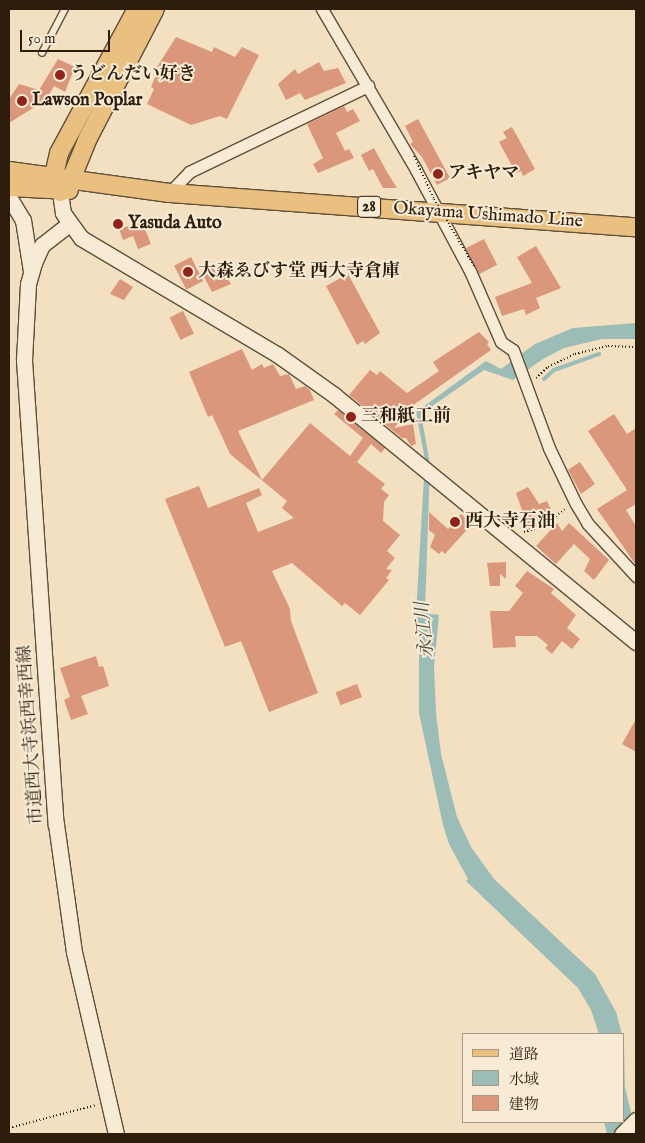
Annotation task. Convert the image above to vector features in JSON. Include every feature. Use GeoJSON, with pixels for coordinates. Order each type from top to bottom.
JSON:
{"type":"FeatureCollection","features":[{"type":"Feature","properties":{"kind":"main road"},"geometry":{"type":"LineString","coordinates":[[60,192],[54,175],[59,153],[137,9]]}},
{"type":"Feature","properties":{"kind":"main road"},"geometry":{"type":"LineString","coordinates":[[60,192],[72,177],[88,138],[155,9]]}},
{"type":"Feature","properties":{"kind":"main road","name":"Okayama Ushimado Line"},"geometry":{"type":"LineString","coordinates":[[9,171],[72,177],[102,184],[169,193],[438,211],[636,227]]}},
{"type":"Feature","properties":{"kind":"main road","name":"Okayama Ushimado Line"},"geometry":{"type":"LineString","coordinates":[[9,186],[60,192],[102,184]]}},
{"type":"Feature","properties":{"kind":"street"},"geometry":{"type":"LineString","coordinates":[[322,9],[368,86],[438,211],[470,272],[501,342],[513,350],[549,448],[576,504],[588,524],[636,576]]}},
{"type":"Feature","properties":{"kind":"street"},"geometry":{"type":"LineString","coordinates":[[169,193],[189,172],[368,86]]}},
{"type":"Feature","properties":{"kind":"street"},"geometry":{"type":"LineString","coordinates":[[35,173],[60,192],[63,213],[69,224],[81,238],[135,272],[278,355],[334,395],[636,642]]}},
{"type":"Feature","properties":{"kind":"street"},"geometry":{"type":"LineString","coordinates":[[9,197],[23,220],[31,273]]}},
{"type":"Feature","properties":{"kind":"street","name":"市道西大寺浜西幸西線"},"geometry":{"type":"LineString","coordinates":[[69,224],[42,245],[31,273],[24,360],[56,824],[74,952],[107,1102],[116,1134]]}},
{"type":"Feature","properties":{"kind":"street"},"geometry":{"type":"LineString","coordinates":[[622,1134],[636,1120]]}},
{"type":"Feature","properties":{"kind":"lane"},"geometry":{"type":"LineString","coordinates":[[42,53],[66,9]]}},
{"type":"Feature","properties":{"kind":"path"},"geometry":{"type":"LineString","coordinates":[[414,156],[434,199],[476,268]]}},
{"type":"Feature","properties":{"kind":"path"},"geometry":{"type":"LineString","coordinates":[[525,382],[548,367],[575,354],[608,346],[636,347]]}},
{"type":"Feature","properties":{"kind":"path"},"geometry":{"type":"LineString","coordinates":[[509,538],[542,527],[568,508]]}},
{"type":"Feature","properties":{"kind":"path"},"geometry":{"type":"LineString","coordinates":[[9,1128],[107,1102]]}},
{"type":"Feature","properties":{"kind":"water","name":"永江川"},"geometry":{"type":"Polygon","coordinates":[[[636,323],[636,339],[602,339],[564,348],[543,359],[513,380],[484,370],[421,414],[430,464],[425,613],[439,615],[434,667],[436,713],[441,754],[457,817],[471,847],[494,879],[595,974],[616,1012],[622,1033],[599,1033],[591,1010],[578,988],[466,881],[468,879],[449,844],[443,825],[419,713],[419,638],[416,614],[425,460],[416,412],[486,361],[501,369],[535,344],[573,328],[636,323]]]}},
{"type":"Feature","properties":{"kind":"water"},"geometry":{"type":"Polygon","coordinates":[[[625,1087],[636,1134],[607,1134],[604,1123],[625,1123],[625,1087]]]}},
{"type":"Feature","properties":{"kind":"building"},"geometry":{"type":"Polygon","coordinates":[[[176,37],[212,52],[214,47],[235,57],[242,47],[259,55],[227,119],[220,116],[191,125],[147,104],[154,89],[151,87],[159,68],[157,67],[176,37]]]}},
{"type":"Feature","properties":{"kind":"building"},"geometry":{"type":"Polygon","coordinates":[[[58,59],[75,67],[65,92],[54,86],[46,100],[9,123],[9,99],[19,84],[39,90],[58,59]]]}},
{"type":"Feature","properties":{"kind":"building"},"geometry":{"type":"Polygon","coordinates":[[[319,62],[324,71],[338,68],[346,83],[305,100],[300,93],[286,100],[278,84],[295,69],[298,74],[319,62]]]}},
{"type":"Feature","properties":{"kind":"building"},"geometry":{"type":"Polygon","coordinates":[[[344,106],[347,112],[353,109],[360,121],[336,133],[345,151],[349,149],[354,158],[318,173],[313,164],[323,158],[307,124],[344,106]]]}},
{"type":"Feature","properties":{"kind":"building"},"geometry":{"type":"Polygon","coordinates":[[[418,119],[450,178],[437,185],[422,157],[410,144],[413,142],[405,126],[418,119]]]}},
{"type":"Feature","properties":{"kind":"building"},"geometry":{"type":"Polygon","coordinates":[[[512,127],[535,169],[523,176],[521,171],[516,173],[499,142],[507,138],[503,132],[512,127]]]}},
{"type":"Feature","properties":{"kind":"building"},"geometry":{"type":"Polygon","coordinates":[[[374,148],[397,188],[383,188],[373,169],[369,171],[361,155],[374,148]]]}},
{"type":"Feature","properties":{"kind":"building"},"geometry":{"type":"Polygon","coordinates":[[[142,222],[151,244],[138,249],[133,236],[123,240],[119,229],[142,222]]]}},
{"type":"Feature","properties":{"kind":"building"},"geometry":{"type":"Polygon","coordinates":[[[484,239],[497,265],[479,274],[466,248],[484,239]]]}},
{"type":"Feature","properties":{"kind":"building"},"geometry":{"type":"Polygon","coordinates":[[[536,246],[561,288],[536,298],[540,308],[526,315],[524,309],[502,316],[495,297],[532,283],[517,257],[536,246]]]}},
{"type":"Feature","properties":{"kind":"building","name":"大森ゑびす堂 西大寺倉庫"},"geometry":{"type":"Polygon","coordinates":[[[191,257],[203,281],[186,290],[174,266],[191,257]]]}},
{"type":"Feature","properties":{"kind":"building"},"geometry":{"type":"Polygon","coordinates":[[[218,263],[231,284],[212,292],[202,273],[218,263]]]}},
{"type":"Feature","properties":{"kind":"building"},"geometry":{"type":"Polygon","coordinates":[[[348,274],[380,333],[365,344],[363,341],[357,345],[326,286],[348,274]]]}},
{"type":"Feature","properties":{"kind":"building"},"geometry":{"type":"Polygon","coordinates":[[[120,279],[133,287],[124,300],[110,294],[120,279]]]}},
{"type":"Feature","properties":{"kind":"building"},"geometry":{"type":"Polygon","coordinates":[[[183,311],[194,333],[180,340],[170,318],[183,311]]]}},
{"type":"Feature","properties":{"kind":"building"},"geometry":{"type":"Polygon","coordinates":[[[479,332],[489,342],[487,344],[491,350],[412,406],[394,428],[413,424],[416,444],[411,446],[406,438],[402,438],[349,395],[370,370],[377,375],[380,371],[407,393],[439,371],[433,362],[479,332]]]}},
{"type":"Feature","properties":{"kind":"building"},"geometry":{"type":"Polygon","coordinates":[[[242,349],[252,370],[262,364],[264,368],[273,364],[280,376],[289,374],[296,389],[305,386],[310,390],[314,400],[238,431],[262,480],[310,423],[350,456],[363,438],[334,414],[338,410],[385,448],[381,453],[371,444],[357,462],[385,484],[381,489],[389,495],[384,502],[383,521],[400,535],[387,551],[395,558],[386,569],[392,570],[386,578],[389,580],[360,615],[345,603],[342,606],[292,563],[272,571],[290,609],[291,621],[318,693],[269,712],[241,641],[225,647],[165,499],[199,486],[208,508],[259,488],[262,495],[246,503],[258,532],[294,518],[282,508],[287,501],[230,454],[212,415],[208,417],[189,372],[242,349]]]}},
{"type":"Feature","properties":{"kind":"building"},"geometry":{"type":"Polygon","coordinates":[[[614,414],[627,434],[636,428],[636,504],[626,510],[636,526],[636,565],[597,509],[627,490],[588,431],[614,414]]]}},
{"type":"Feature","properties":{"kind":"building"},"geometry":{"type":"Polygon","coordinates":[[[580,462],[595,484],[581,494],[568,470],[580,462]]]}},
{"type":"Feature","properties":{"kind":"building"},"geometry":{"type":"Polygon","coordinates":[[[528,487],[539,504],[547,501],[554,516],[529,530],[516,493],[528,487]]]}},
{"type":"Feature","properties":{"kind":"building"},"geometry":{"type":"Polygon","coordinates":[[[429,512],[448,529],[461,514],[472,524],[445,554],[442,551],[439,554],[430,547],[435,535],[429,530],[429,512]]]}},
{"type":"Feature","properties":{"kind":"building"},"geometry":{"type":"Polygon","coordinates":[[[557,523],[562,531],[569,523],[609,560],[594,580],[584,571],[590,559],[574,544],[556,564],[536,546],[557,523]]]}},
{"type":"Feature","properties":{"kind":"building"},"geometry":{"type":"Polygon","coordinates":[[[506,562],[506,579],[500,574],[500,586],[490,586],[487,563],[506,562]]]}},
{"type":"Feature","properties":{"kind":"building"},"geometry":{"type":"Polygon","coordinates":[[[527,571],[554,589],[551,593],[576,615],[567,628],[580,639],[572,649],[562,641],[552,654],[545,648],[548,645],[537,636],[515,636],[516,647],[493,648],[490,611],[509,611],[523,593],[515,586],[527,571]]]}},
{"type":"Feature","properties":{"kind":"building"},"geometry":{"type":"Polygon","coordinates":[[[96,656],[99,667],[103,666],[109,686],[81,696],[88,714],[71,720],[64,700],[70,697],[60,668],[96,656]]]}},
{"type":"Feature","properties":{"kind":"building"},"geometry":{"type":"Polygon","coordinates":[[[357,684],[362,697],[341,705],[336,692],[357,684]]]}},
{"type":"Feature","properties":{"kind":"building"},"geometry":{"type":"Polygon","coordinates":[[[636,719],[636,752],[622,744],[636,719]]]}},
{"type":"Feature","properties":{"kind":"waterway"},"geometry":{"type":"LineString","coordinates":[[544,379],[554,370],[599,354]]}},
{"type":"Feature","properties":{"kind":"place","name":"うどんだい好き"},"geometry":{"type":"Point","coordinates":[60,75]}},
{"type":"Feature","properties":{"kind":"place","name":"Lawson Poplar"},"geometry":{"type":"Point","coordinates":[22,101]}},
{"type":"Feature","properties":{"kind":"place","name":"アキヤマ"},"geometry":{"type":"Point","coordinates":[438,174]}},
{"type":"Feature","properties":{"kind":"place","name":"Yasuda Auto"},"geometry":{"type":"Point","coordinates":[118,224]}},
{"type":"Feature","properties":{"kind":"place","name":"大森ゑびす堂 西大寺倉庫"},"geometry":{"type":"Point","coordinates":[188,272]}},
{"type":"Feature","properties":{"kind":"place","name":"三和紙工前"},"geometry":{"type":"Point","coordinates":[351,417]}},
{"type":"Feature","properties":{"kind":"place","name":"西大寺石油"},"geometry":{"type":"Point","coordinates":[455,522]}}]}
